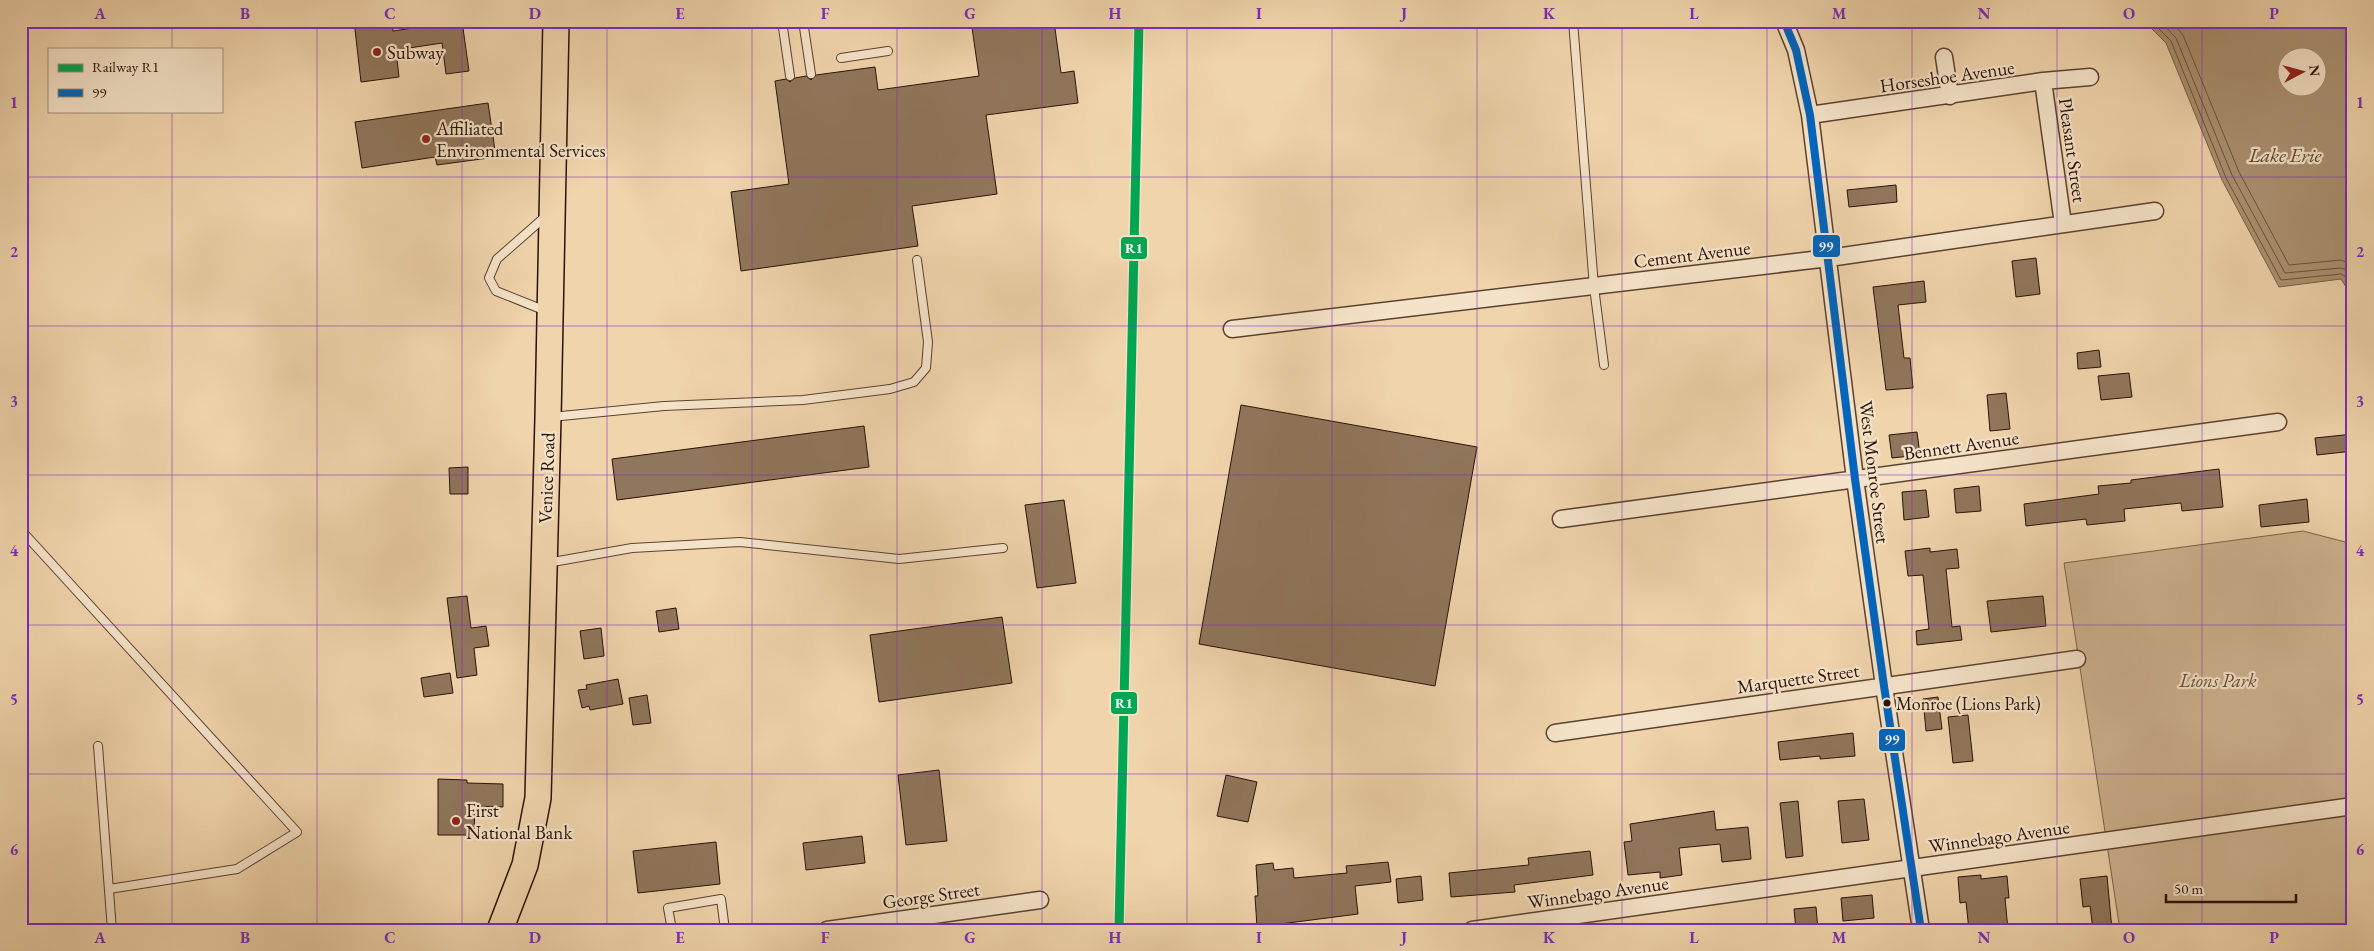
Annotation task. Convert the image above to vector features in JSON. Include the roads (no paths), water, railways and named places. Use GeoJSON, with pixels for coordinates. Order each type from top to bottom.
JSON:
{"type":"FeatureCollection","features":[{"type":"Feature","properties":{"kind":"main road","name":"Venice Road"},"geometry":{"type":"LineString","coordinates":[[500,930],[525,865],[538,798],[556,21]]}},
{"type":"Feature","properties":{"kind":"street","name":"West Monroe Street"},"geometry":{"type":"LineString","coordinates":[[1784,21],[1796,50],[1810,115],[1855,479],[1884,686],[1922,930]]}},
{"type":"Feature","properties":{"kind":"street"},"geometry":{"type":"LineString","coordinates":[[1944,57],[1950,96]]}},
{"type":"Feature","properties":{"kind":"street","name":"Horseshoe Avenue"},"geometry":{"type":"LineString","coordinates":[[1810,115],[2043,81],[2090,77]]}},
{"type":"Feature","properties":{"kind":"street","name":"Pleasant Street"},"geometry":{"type":"LineString","coordinates":[[2043,81],[2063,224]]}},
{"type":"Feature","properties":{"kind":"street","name":"Cement Avenue"},"geometry":{"type":"LineString","coordinates":[[1232,329],[1828,258],[2155,212]]}},
{"type":"Feature","properties":{"kind":"street","name":"Bennett Avenue"},"geometry":{"type":"LineString","coordinates":[[1560,519],[2278,422]]}},
{"type":"Feature","properties":{"kind":"street","name":"Marquette Street"},"geometry":{"type":"LineString","coordinates":[[1555,733],[2077,659]]}},
{"type":"Feature","properties":{"kind":"street","name":"Winnebago Avenue"},"geometry":{"type":"LineString","coordinates":[[1472,930],[2353,806]]}},
{"type":"Feature","properties":{"kind":"street","name":"George Street"},"geometry":{"type":"LineString","coordinates":[[827,930],[1040,900]]}},
{"type":"Feature","properties":{"kind":"lane"},"geometry":{"type":"LineString","coordinates":[[782,21],[790,76]]}},
{"type":"Feature","properties":{"kind":"lane"},"geometry":{"type":"LineString","coordinates":[[804,21],[811,74]]}},
{"type":"Feature","properties":{"kind":"lane"},"geometry":{"type":"LineString","coordinates":[[1573,21],[1594,287],[1604,365]]}},
{"type":"Feature","properties":{"kind":"lane"},"geometry":{"type":"LineString","coordinates":[[841,58],[888,51]]}},
{"type":"Feature","properties":{"kind":"lane"},"geometry":{"type":"LineString","coordinates":[[550,313],[496,291],[490,278],[498,259],[552,210]]}},
{"type":"Feature","properties":{"kind":"lane"},"geometry":{"type":"LineString","coordinates":[[548,418],[664,406],[803,400],[890,389],[914,382],[926,368],[928,342],[917,260]]}},
{"type":"Feature","properties":{"kind":"lane"},"geometry":{"type":"LineString","coordinates":[[21,530],[296,832],[237,869],[109,889]]}},
{"type":"Feature","properties":{"kind":"lane"},"geometry":{"type":"LineString","coordinates":[[543,564],[632,548],[740,542],[898,559],[1003,548]]}},
{"type":"Feature","properties":{"kind":"lane"},"geometry":{"type":"LineString","coordinates":[[98,746],[112,930]]}},
{"type":"Feature","properties":{"kind":"lane"},"geometry":{"type":"LineString","coordinates":[[672,930],[668,908],[721,899],[725,930]]}},
{"type":"Feature","properties":{"kind":"water","name":"Lake Erie"},"geometry":{"type":"Polygon","coordinates":[[[2144,21],[2353,21],[2353,298],[2341,279],[2279,287],[2222,180],[2166,43],[2144,21]]]}},
{"type":"Feature","properties":{"kind":"rail line","name":"R1"},"geometry":{"type":"LineString","coordinates":[[1119,930],[1139,21]]}},
{"type":"Feature","properties":{"kind":"place","name":"Subway"},"geometry":{"type":"Point","coordinates":[377,52]}},
{"type":"Feature","properties":{"kind":"place","name":"Affiliated Environmental Services"},"geometry":{"type":"Point","coordinates":[426,139]}},
{"type":"Feature","properties":{"kind":"place","name":"Monroe (Lions Park)"},"geometry":{"type":"Point","coordinates":[1887,703]}},
{"type":"Feature","properties":{"kind":"place","name":"First National Bank"},"geometry":{"type":"Point","coordinates":[456,821]}},
{"type":"Feature","properties":{"kind":"park label","name":"Lions Park"},"geometry":{"type":"Point","coordinates":[2218,680]}}]}
